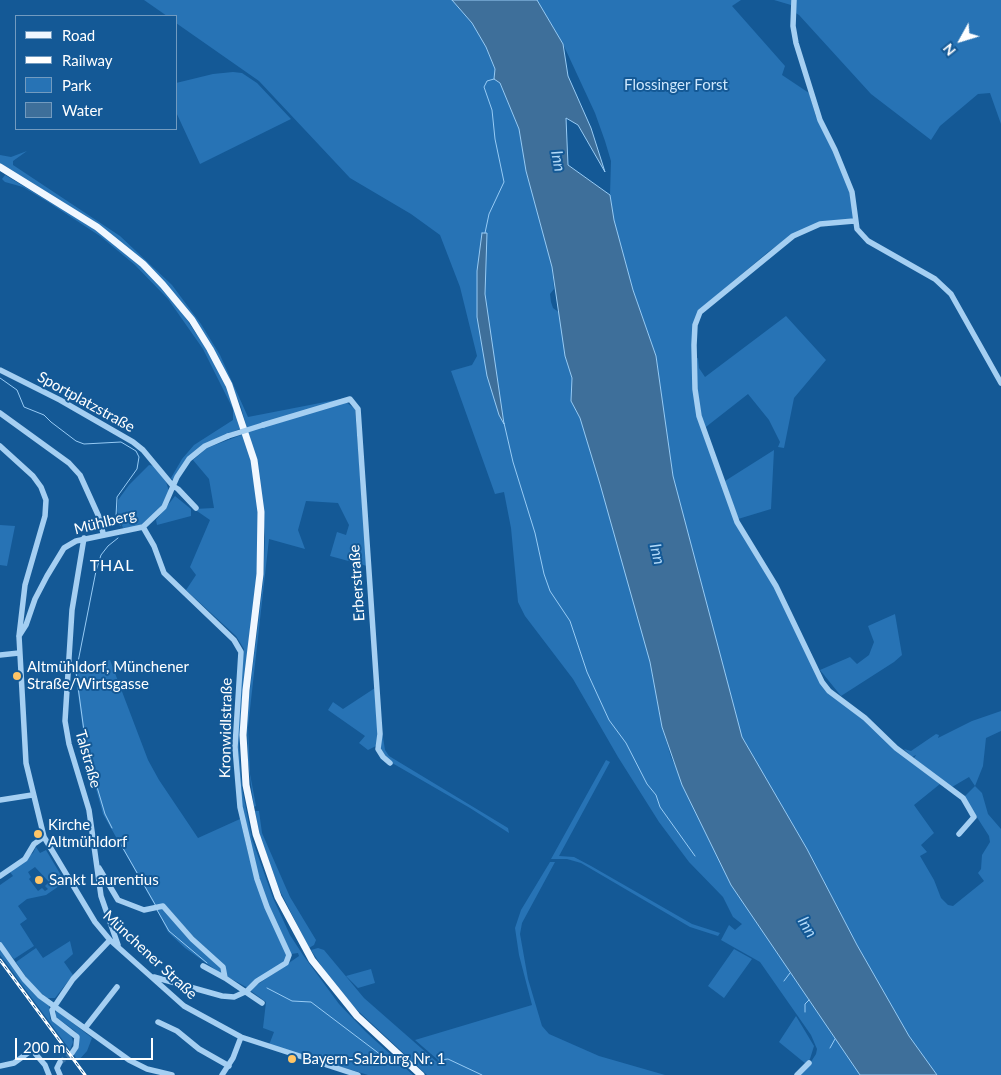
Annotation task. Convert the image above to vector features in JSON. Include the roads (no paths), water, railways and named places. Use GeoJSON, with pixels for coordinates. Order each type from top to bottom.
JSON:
{"type":"FeatureCollection","features":[{"type":"Feature","properties":{"kind":"main road"},"geometry":{"type":"LineString","coordinates":[[0,167],[97,227],[143,264],[192,320],[229,385],[254,460],[261,512],[260,574],[246,690],[243,735],[246,785],[256,834],[281,904],[312,960],[357,1016],[421,1075]]}},
{"type":"Feature","properties":{"kind":"street"},"geometry":{"type":"LineString","coordinates":[[794,0],[793,26],[796,43],[820,120],[835,150],[852,192],[854,221],[859,232],[868,242],[935,279],[951,294],[1001,383]]}},
{"type":"Feature","properties":{"kind":"street"},"geometry":{"type":"LineString","coordinates":[[854,221],[820,224],[792,236],[700,312],[695,325],[694,345],[698,416],[737,522],[776,586],[822,682],[830,692],[865,718],[896,748],[963,798],[974,817],[959,834]]}},
{"type":"Feature","properties":{"kind":"street","name":"Sportplatzstraße"},"geometry":{"type":"LineString","coordinates":[[0,370],[60,400],[133,442],[196,508]]}},
{"type":"Feature","properties":{"kind":"street","name":"Mühlberg"},"geometry":{"type":"LineString","coordinates":[[19,636],[26,626],[35,599],[58,556],[68,544],[103,533],[143,527],[156,517],[164,507],[173,486],[189,459],[205,446],[228,436],[350,399]]}},
{"type":"Feature","properties":{"kind":"street","name":"Erberstraße"},"geometry":{"type":"LineString","coordinates":[[350,399],[358,409],[360,421],[380,734],[378,749],[390,763]]}},
{"type":"Feature","properties":{"kind":"street"},"geometry":{"type":"LineString","coordinates":[[0,409],[0,413],[69,463],[80,474],[99,517],[103,533]]}},
{"type":"Feature","properties":{"kind":"street","name":"Münchener Straße"},"geometry":{"type":"LineString","coordinates":[[0,446],[33,476],[41,487],[46,500],[46,516],[25,585],[19,636],[25,757],[32,794],[44,837],[86,910],[110,940],[188,1009],[241,1037],[358,1075]]}},
{"type":"Feature","properties":{"kind":"street","name":"Kronwidlstraße"},"geometry":{"type":"LineString","coordinates":[[143,527],[154,546],[164,572],[234,640],[241,652],[235,746],[240,807],[257,879],[289,957],[286,963],[257,981],[247,992]]}},
{"type":"Feature","properties":{"kind":"street","name":"Talstraße"},"geometry":{"type":"LineString","coordinates":[[84,538],[72,610],[64,708],[69,744],[89,810],[101,896],[119,947]]}},
{"type":"Feature","properties":{"kind":"street"},"geometry":{"type":"LineString","coordinates":[[0,655],[19,653]]}},
{"type":"Feature","properties":{"kind":"street"},"geometry":{"type":"LineString","coordinates":[[0,800],[32,794]]}},
{"type":"Feature","properties":{"kind":"street"},"geometry":{"type":"LineString","coordinates":[[0,876],[25,859],[34,844],[44,837]]}},
{"type":"Feature","properties":{"kind":"street","name":"Talstraße"},"geometry":{"type":"LineString","coordinates":[[98,866],[118,900],[142,910],[156,907],[165,908],[192,939],[223,967],[225,978]]}},
{"type":"Feature","properties":{"kind":"street"},"geometry":{"type":"LineString","coordinates":[[72,1053],[76,1047],[77,1037],[54,1020],[51,1013],[54,1005],[73,979],[110,940]]}},
{"type":"Feature","properties":{"kind":"street"},"geometry":{"type":"LineString","coordinates":[[0,945],[33,990],[136,1064],[172,1075]]}},
{"type":"Feature","properties":{"kind":"street","name":"Talstraße"},"geometry":{"type":"LineString","coordinates":[[203,966],[262,1002]]}},
{"type":"Feature","properties":{"kind":"street"},"geometry":{"type":"LineString","coordinates":[[153,977],[222,996],[234,996],[247,992]]}},
{"type":"Feature","properties":{"kind":"street"},"geometry":{"type":"LineString","coordinates":[[85,1028],[117,987]]}},
{"type":"Feature","properties":{"kind":"street"},"geometry":{"type":"LineString","coordinates":[[158,1022],[177,1031],[199,1049],[229,1066]]}},
{"type":"Feature","properties":{"kind":"street"},"geometry":{"type":"LineString","coordinates":[[222,1075],[229,1066],[241,1037]]}},
{"type":"Feature","properties":{"kind":"street"},"geometry":{"type":"LineString","coordinates":[[0,1066],[14,1063],[32,1050],[45,1065],[49,1075]]}},
{"type":"Feature","properties":{"kind":"street"},"geometry":{"type":"LineString","coordinates":[[60,1062],[58,1068],[60,1075]]}},
{"type":"Feature","properties":{"kind":"street"},"geometry":{"type":"LineString","coordinates":[[797,1075],[809,1063]]}},
{"type":"Feature","properties":{"kind":"water","name":"Inn"},"geometry":{"type":"Polygon","coordinates":[[[452,0],[537,0],[563,44],[568,76],[591,128],[605,172],[578,125],[566,118],[568,165],[610,195],[614,220],[633,290],[656,356],[673,476],[742,737],[807,849],[857,945],[909,1036],[937,1075],[860,1075],[731,885],[682,785],[662,727],[650,662],[600,484],[580,418],[571,401],[572,378],[565,356],[552,267],[526,171],[519,129],[500,83],[494,79],[495,69],[486,47],[472,23],[452,0]]]}},
{"type":"Feature","properties":{"kind":"water"},"geometry":{"type":"Polygon","coordinates":[[[482,233],[487,233],[485,294],[504,424],[499,415],[487,376],[477,317],[477,271],[482,233]]]}},
{"type":"Feature","properties":{"kind":"waterway"},"geometry":{"type":"LineString","coordinates":[[485,233],[489,214],[504,182],[495,139],[492,110],[484,87],[487,81],[494,79]]}},
{"type":"Feature","properties":{"kind":"waterway"},"geometry":{"type":"LineString","coordinates":[[0,378],[17,390],[24,407],[44,415],[76,441],[84,444],[121,442],[136,451],[139,457],[137,469],[117,497],[116,516],[120,525]]}},
{"type":"Feature","properties":{"kind":"waterway"},"geometry":{"type":"LineString","coordinates":[[504,423],[513,462],[535,533],[544,574],[550,591],[570,621],[587,672],[609,720],[626,743],[647,784],[656,795],[660,807],[695,856]]}},
{"type":"Feature","properties":{"kind":"waterway"},"geometry":{"type":"LineString","coordinates":[[112,828],[105,814],[87,753],[76,672],[96,571],[101,555],[118,538]]}},
{"type":"Feature","properties":{"kind":"waterway"},"geometry":{"type":"LineString","coordinates":[[120,843],[156,906]]}},
{"type":"Feature","properties":{"kind":"waterway"},"geometry":{"type":"LineString","coordinates":[[157,910],[169,931],[207,963]]}},
{"type":"Feature","properties":{"kind":"waterway"},"geometry":{"type":"LineString","coordinates":[[784,981],[790,973]]}},
{"type":"Feature","properties":{"kind":"waterway"},"geometry":{"type":"LineString","coordinates":[[267,988],[292,1001],[311,1002],[381,1055]]}},
{"type":"Feature","properties":{"kind":"waterway"},"geometry":{"type":"LineString","coordinates":[[805,1012],[805,1004],[809,1000]]}},
{"type":"Feature","properties":{"kind":"waterway"},"geometry":{"type":"LineString","coordinates":[[830,1048],[835,1039]]}},
{"type":"Feature","properties":{"kind":"waterway"},"geometry":{"type":"LineString","coordinates":[[441,1060],[448,1059],[482,1075]]}},
{"type":"Feature","properties":{"kind":"tunnel"},"geometry":{"type":"LineString","coordinates":[[60,1062],[72,1053]]}},
{"type":"Feature","properties":{"kind":"railway"},"geometry":{"type":"LineString","coordinates":[[0,960],[85,1075]]}},
{"type":"Feature","properties":{"kind":"place","name":"Altmühldorf, Münchener Straße/Wirtsgasse"},"geometry":{"type":"Point","coordinates":[17,676]}},
{"type":"Feature","properties":{"kind":"place","name":"Kirche Altmühldorf"},"geometry":{"type":"Point","coordinates":[38,834]}},
{"type":"Feature","properties":{"kind":"place","name":"Sankt Laurentius"},"geometry":{"type":"Point","coordinates":[39,880]}},
{"type":"Feature","properties":{"kind":"place","name":"Bayern-Salzburg Nr. 1"},"geometry":{"type":"Point","coordinates":[292,1059]}},
{"type":"Feature","properties":{"kind":"district","name":"THAL"},"geometry":{"type":"Point","coordinates":[112,566]}},
{"type":"Feature","properties":{"kind":"park label","name":"Flossinger Forst"},"geometry":{"type":"Point","coordinates":[676,85]}}]}
